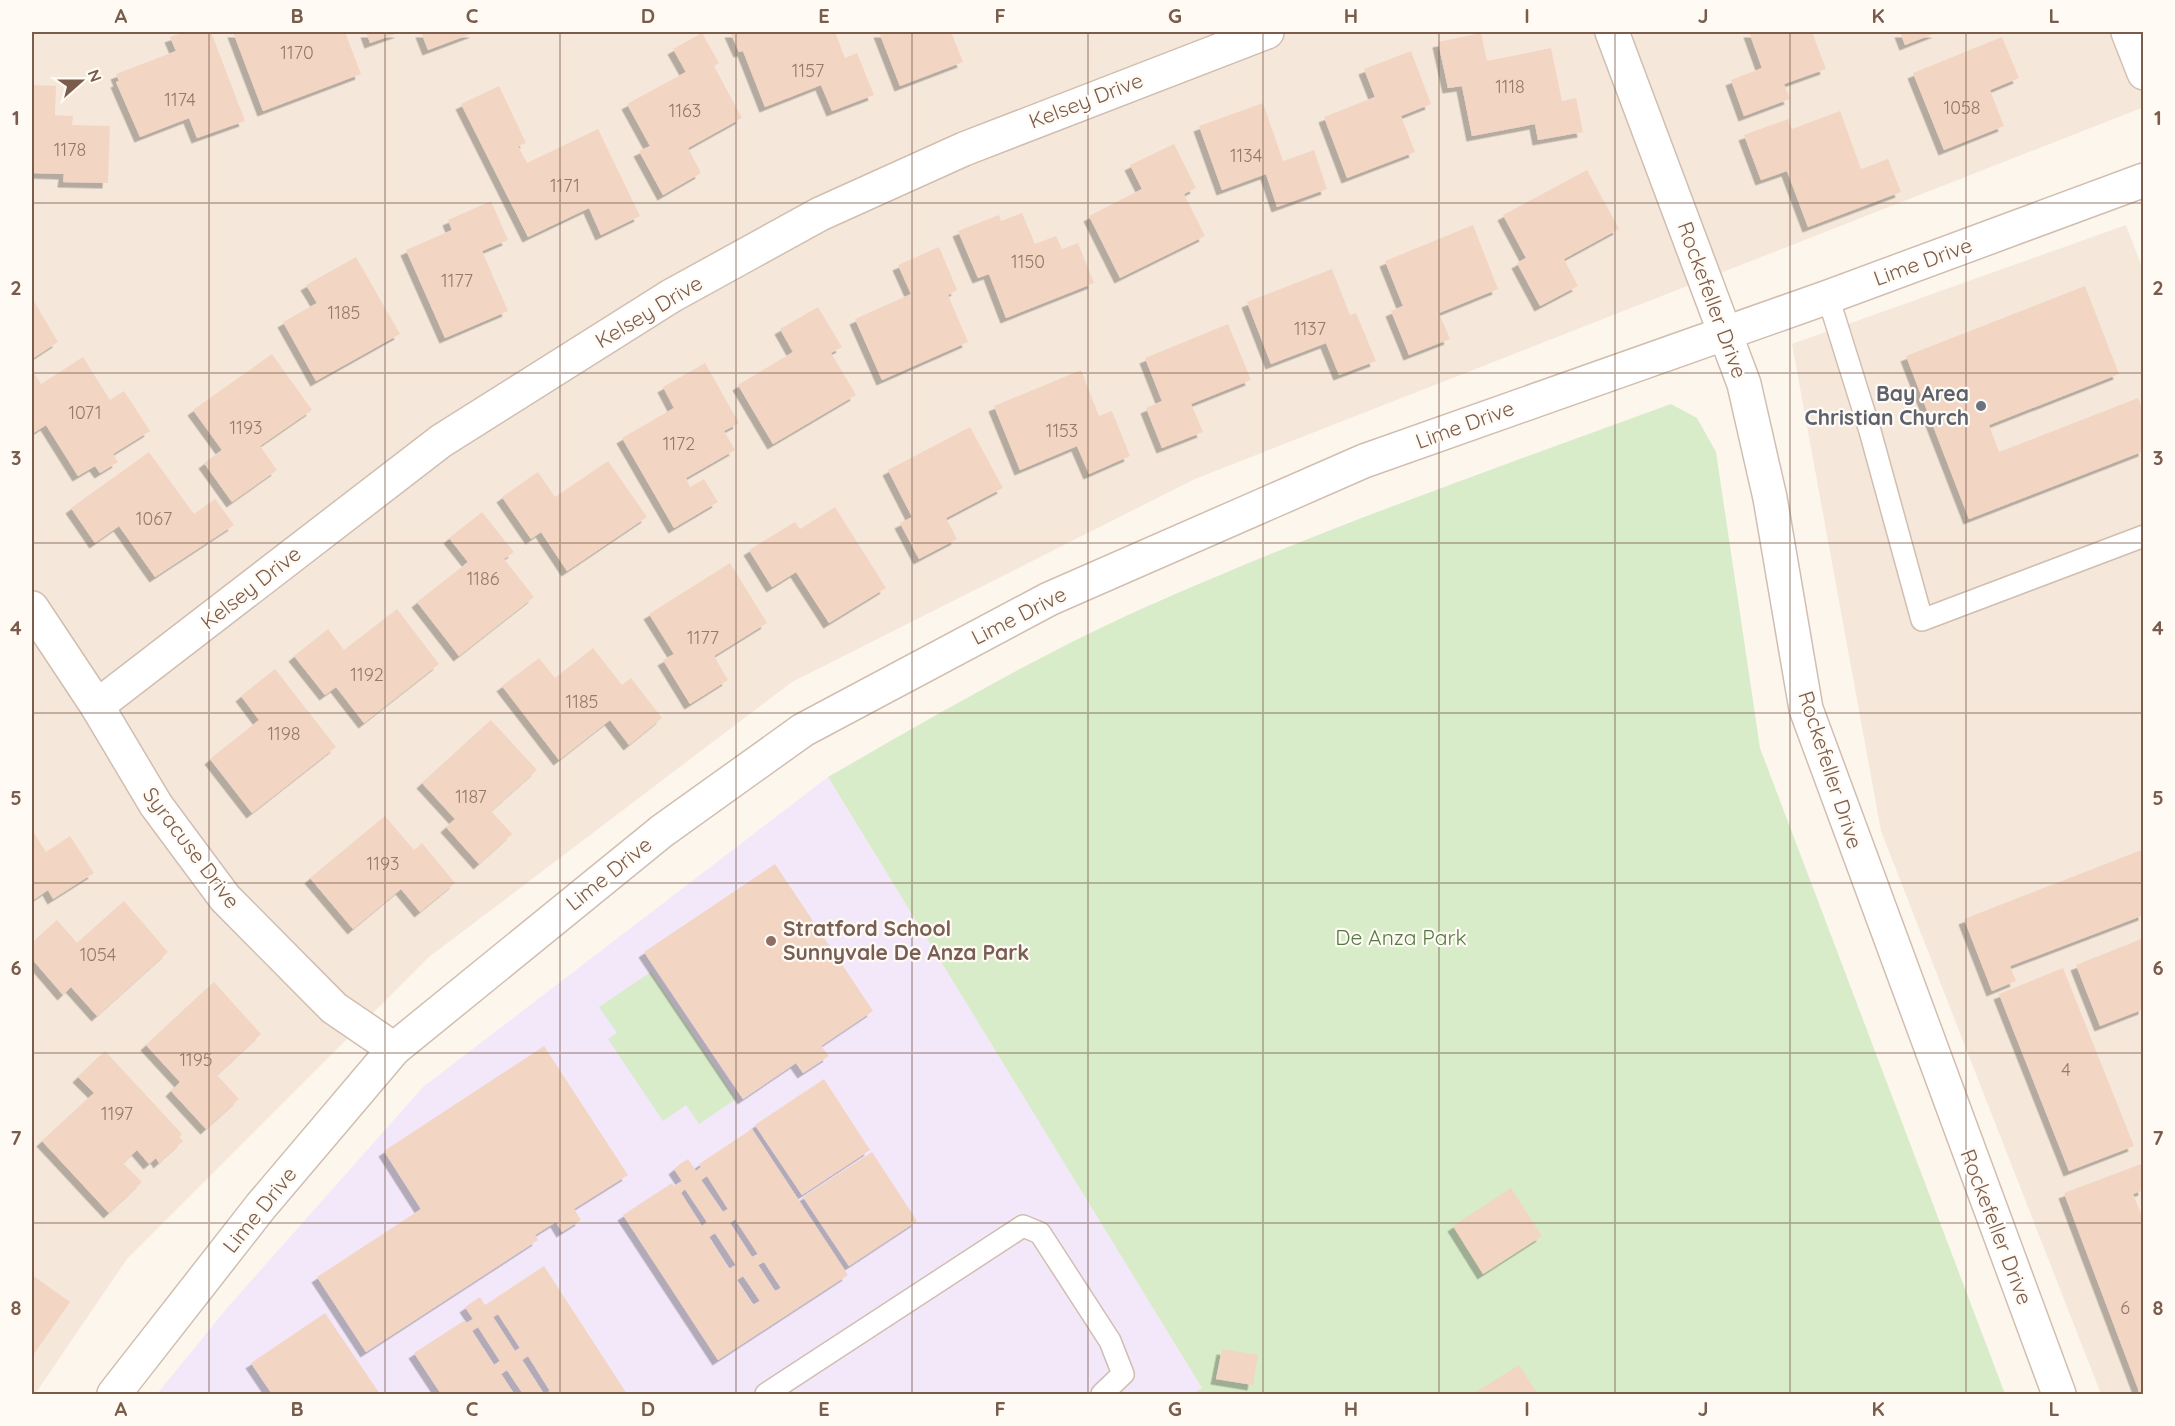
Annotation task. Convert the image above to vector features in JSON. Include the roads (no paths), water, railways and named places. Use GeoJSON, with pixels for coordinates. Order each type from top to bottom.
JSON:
{"type":"FeatureCollection","features":[{"type":"Feature","properties":{"kind":"street","name":"Kelsey Drive"},"geometry":{"type":"LineString","coordinates":[[97,706],[441,441],[671,296],[820,214],[964,149],[1267,32]]}},
{"type":"Feature","properties":{"kind":"street","name":"Rockefeller Drive"},"geometry":{"type":"LineString","coordinates":[[1612,32],[1744,384],[1770,498],[1806,709],[2059,1395]]}},
{"type":"Feature","properties":{"kind":"street"},"geometry":{"type":"LineString","coordinates":[[2128,32],[2144,73]]}},
{"type":"Feature","properties":{"kind":"street","name":"Lime Drive"},"geometry":{"type":"LineString","coordinates":[[114,1395],[261,1206],[394,1049],[662,831],[803,730],[1048,599],[1353,466],[1828,297],[2144,180]]}},
{"type":"Feature","properties":{"kind":"street","name":"Syracuse Drive"},"geometry":{"type":"LineString","coordinates":[[32,608],[97,706],[156,805],[225,898],[333,1008],[394,1049]]}},
{"type":"Feature","properties":{"kind":"lane"},"geometry":{"type":"LineString","coordinates":[[1828,297],[1870,431],[1922,620],[2144,536]]}},
{"type":"Feature","properties":{"kind":"lane"},"geometry":{"type":"LineString","coordinates":[[766,1395],[1023,1226],[1040,1233],[1110,1341],[1123,1374],[1102,1395]]}},
{"type":"Feature","properties":{"kind":"place","name":"Bay Area Christian Church"},"geometry":{"type":"Point","coordinates":[1981,406]}},
{"type":"Feature","properties":{"kind":"place","name":"Stratford School Sunnyvale De Anza Park"},"geometry":{"type":"Point","coordinates":[771,941]}},
{"type":"Feature","properties":{"kind":"park label","name":"De Anza Park"},"geometry":{"type":"Point","coordinates":[1401,938]}}]}
